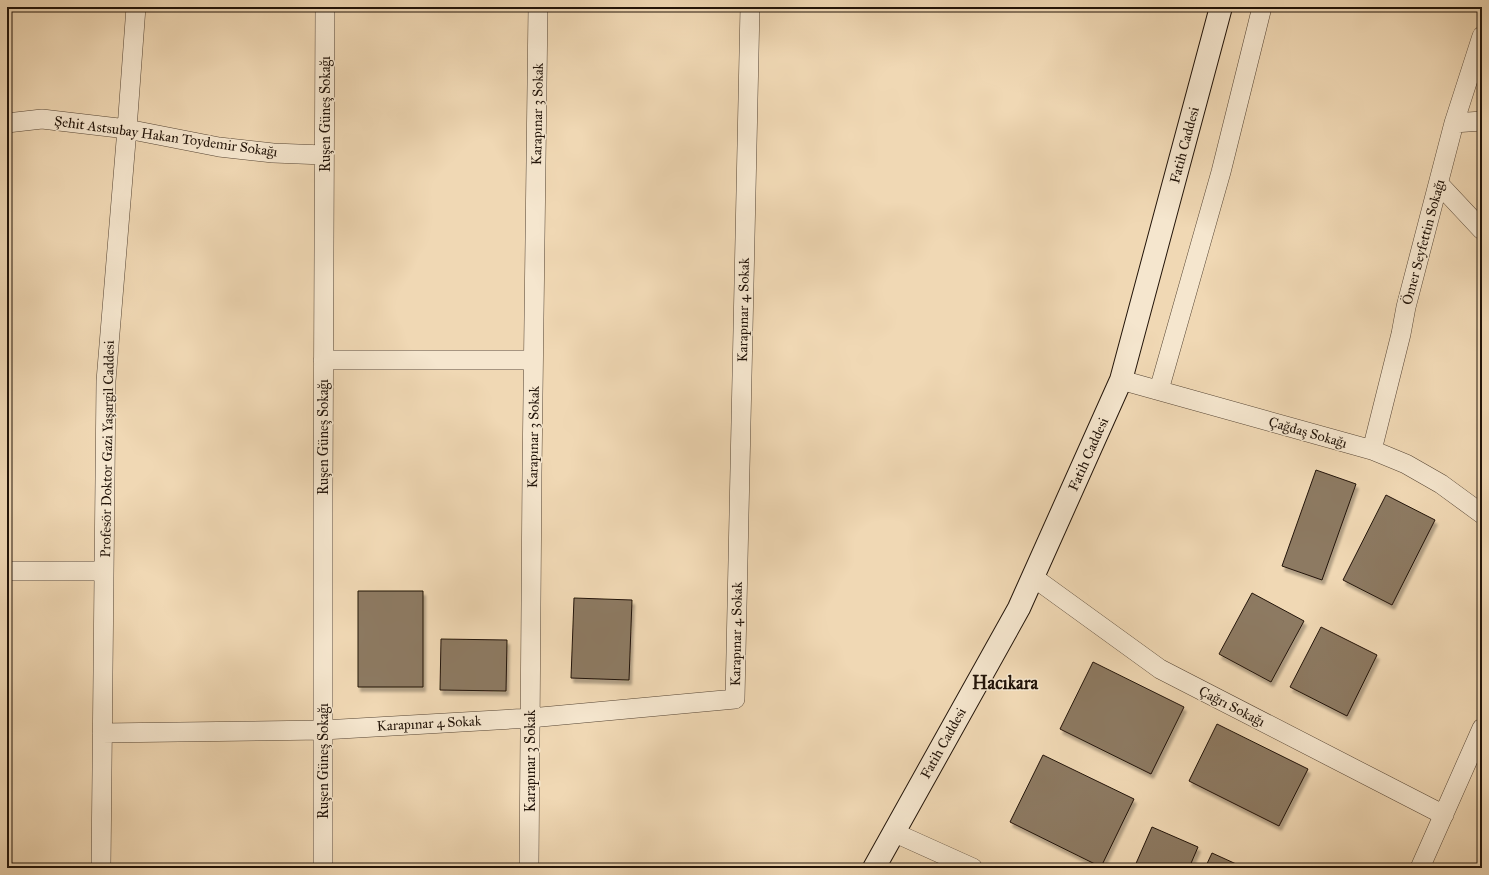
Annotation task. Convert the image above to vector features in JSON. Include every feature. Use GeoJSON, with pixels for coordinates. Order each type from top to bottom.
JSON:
{"type":"FeatureCollection","features":[{"type":"Feature","properties":{"kind":"main road","name":"Fatih Caddesi"},"geometry":{"type":"LineString","coordinates":[[874,868],[1019,608],[1121,380],[1221,7]]}},
{"type":"Feature","properties":{"kind":"street","name":"Profesör Doktor Gazi Yaşargil Caddesi"},"geometry":{"type":"LineString","coordinates":[[101,868],[106,381],[136,7]]}},
{"type":"Feature","properties":{"kind":"street","name":"Ruşen Güneş Sokağı"},"geometry":{"type":"LineString","coordinates":[[323,868],[325,7]]}},
{"type":"Feature","properties":{"kind":"street","name":"Karapınar 3 Sokak"},"geometry":{"type":"LineString","coordinates":[[529,868],[533,360],[538,7]]}},
{"type":"Feature","properties":{"kind":"street","name":"Karapınar 4 Sokak"},"geometry":{"type":"LineString","coordinates":[[102,733],[323,730],[530,718],[735,699],[750,7]]}},
{"type":"Feature","properties":{"kind":"street"},"geometry":{"type":"LineString","coordinates":[[1159,390],[1221,172],[1262,7]]}},
{"type":"Feature","properties":{"kind":"street","name":"Ömer Seyfettin Sokağı"},"geometry":{"type":"LineString","coordinates":[[1372,450],[1401,334],[1406,307],[1454,123],[1482,36]]}},
{"type":"Feature","properties":{"kind":"street","name":"Şehit Astsubay Hakan Toydemir Sokağı"},"geometry":{"type":"LineString","coordinates":[[7,123],[42,119],[127,129],[219,147],[273,153],[324,156]]}},
{"type":"Feature","properties":{"kind":"street"},"geometry":{"type":"LineString","coordinates":[[1454,123],[1482,121]]}},
{"type":"Feature","properties":{"kind":"street"},"geometry":{"type":"LineString","coordinates":[[1439,184],[1482,230]]}},
{"type":"Feature","properties":{"kind":"street"},"geometry":{"type":"LineString","coordinates":[[323,360],[533,360]]}},
{"type":"Feature","properties":{"kind":"street","name":"Çağdaş Sokağı"},"geometry":{"type":"LineString","coordinates":[[1121,380],[1372,450],[1406,464],[1441,484],[1482,514]]}},
{"type":"Feature","properties":{"kind":"street"},"geometry":{"type":"LineString","coordinates":[[7,571],[104,571]]}},
{"type":"Feature","properties":{"kind":"street","name":"Çağrı Sokağı"},"geometry":{"type":"LineString","coordinates":[[1033,577],[1160,669],[1444,815]]}},
{"type":"Feature","properties":{"kind":"street"},"geometry":{"type":"LineString","coordinates":[[1422,867],[1482,728]]}},
{"type":"Feature","properties":{"kind":"street"},"geometry":{"type":"LineString","coordinates":[[894,832],[973,868]]}},
{"type":"Feature","properties":{"kind":"building"},"geometry":{"type":"Polygon","coordinates":[[[1316,470],[1356,484],[1322,580],[1282,566],[1316,470]]]}},
{"type":"Feature","properties":{"kind":"building"},"geometry":{"type":"Polygon","coordinates":[[[1386,495],[1435,520],[1392,605],[1343,580],[1386,495]]]}},
{"type":"Feature","properties":{"kind":"building"},"geometry":{"type":"Polygon","coordinates":[[[358,591],[423,591],[423,687],[358,687],[358,591]]]}},
{"type":"Feature","properties":{"kind":"building"},"geometry":{"type":"Polygon","coordinates":[[[1252,593],[1304,621],[1271,682],[1219,654],[1252,593]]]}},
{"type":"Feature","properties":{"kind":"building"},"geometry":{"type":"Polygon","coordinates":[[[574,598],[632,600],[629,680],[571,678],[574,598]]]}},
{"type":"Feature","properties":{"kind":"building"},"geometry":{"type":"Polygon","coordinates":[[[1321,627],[1377,655],[1347,716],[1290,687],[1321,627]]]}},
{"type":"Feature","properties":{"kind":"building"},"geometry":{"type":"Polygon","coordinates":[[[441,639],[507,640],[506,691],[440,690],[441,639]]]}},
{"type":"Feature","properties":{"kind":"building"},"geometry":{"type":"Polygon","coordinates":[[[1093,662],[1184,707],[1151,774],[1060,729],[1093,662]]]}},
{"type":"Feature","properties":{"kind":"building"},"geometry":{"type":"Polygon","coordinates":[[[1217,724],[1308,769],[1279,826],[1189,781],[1217,724]]]}},
{"type":"Feature","properties":{"kind":"building"},"geometry":{"type":"Polygon","coordinates":[[[1043,755],[1134,799],[1101,867],[1010,822],[1043,755]]]}},
{"type":"Feature","properties":{"kind":"building"},"geometry":{"type":"Polygon","coordinates":[[[1152,827],[1198,847],[1189,868],[1134,868],[1152,827]]]}},
{"type":"Feature","properties":{"kind":"building"},"geometry":{"type":"Polygon","coordinates":[[[1212,853],[1245,868],[1205,868],[1212,853]]]}},
{"type":"Feature","properties":{"kind":"district","name":"Hacıkara"},"geometry":{"type":"Point","coordinates":[1005,683]}}]}
